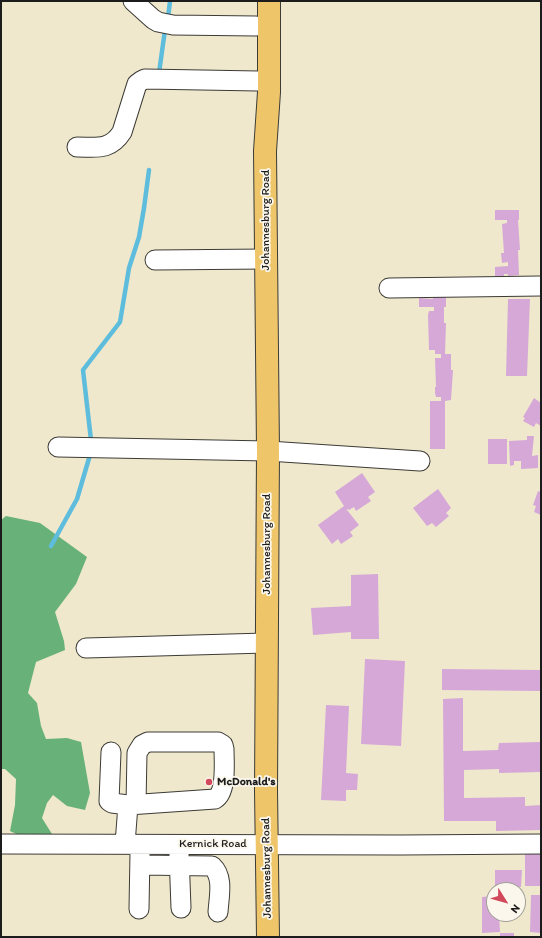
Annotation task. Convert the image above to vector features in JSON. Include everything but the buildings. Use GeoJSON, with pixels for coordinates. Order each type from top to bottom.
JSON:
{"type":"FeatureCollection","features":[{"type":"Feature","properties":{"kind":"main road","name":"Johannesburg Road"},"geometry":{"type":"LineString","coordinates":[[256,1],[258,97],[265,151]]}},
{"type":"Feature","properties":{"kind":"main road","name":"Johannesburg Road"},"geometry":{"type":"LineString","coordinates":[[268,937],[266,643],[268,450],[265,151],[269,92],[270,1]]}},
{"type":"Feature","properties":{"kind":"street"},"geometry":{"type":"LineString","coordinates":[[133,1],[158,22],[174,25],[256,26]]}},
{"type":"Feature","properties":{"kind":"street"},"geometry":{"type":"LineString","coordinates":[[77,147],[102,148],[118,139],[122,132],[137,84],[141,80],[258,81]]}},
{"type":"Feature","properties":{"kind":"street"},"geometry":{"type":"LineString","coordinates":[[155,260],[266,259]]}},
{"type":"Feature","properties":{"kind":"street"},"geometry":{"type":"LineString","coordinates":[[389,288],[541,286]]}},
{"type":"Feature","properties":{"kind":"street"},"geometry":{"type":"LineString","coordinates":[[58,447],[268,450],[420,461]]}},
{"type":"Feature","properties":{"kind":"street"},"geometry":{"type":"LineString","coordinates":[[86,648],[266,643]]}},
{"type":"Feature","properties":{"kind":"street"},"geometry":{"type":"LineString","coordinates":[[110,752],[109,801],[112,803],[132,805],[215,799],[221,794],[223,786],[224,749],[223,745],[218,742],[148,742],[142,745],[137,753],[132,805],[133,844],[140,865],[139,909]]}},
{"type":"Feature","properties":{"kind":"street","name":"Kernick Road"},"geometry":{"type":"LineString","coordinates":[[1,844],[541,844]]}},
{"type":"Feature","properties":{"kind":"street"},"geometry":{"type":"LineString","coordinates":[[179,844],[181,908]]}},
{"type":"Feature","properties":{"kind":"street"},"geometry":{"type":"LineString","coordinates":[[140,865],[212,866],[218,871],[220,879],[218,912]]}},
{"type":"Feature","properties":{"kind":"green space"},"geometry":{"type":"Polygon","coordinates":[[[6,516],[40,523],[87,557],[76,584],[55,612],[64,641],[65,650],[36,662],[28,693],[37,703],[41,726],[46,739],[67,738],[81,742],[90,793],[85,810],[67,806],[53,795],[47,803],[42,818],[52,834],[27,839],[10,831],[15,805],[16,779],[5,769],[1,769],[1,520],[6,516]]]}},
{"type":"Feature","properties":{"kind":"waterway"},"geometry":{"type":"LineString","coordinates":[[168,18],[170,1]]}},
{"type":"Feature","properties":{"kind":"waterway"},"geometry":{"type":"LineString","coordinates":[[159,73],[165,30]]}},
{"type":"Feature","properties":{"kind":"waterway"},"geometry":{"type":"LineString","coordinates":[[91,440],[83,370],[120,322],[129,268],[139,237],[149,170]]}},
{"type":"Feature","properties":{"kind":"waterway"},"geometry":{"type":"LineString","coordinates":[[51,546],[77,499],[90,455]]}},
{"type":"Feature","properties":{"kind":"place","name":"McDonald's"},"geometry":{"type":"Point","coordinates":[209,782]}}]}
